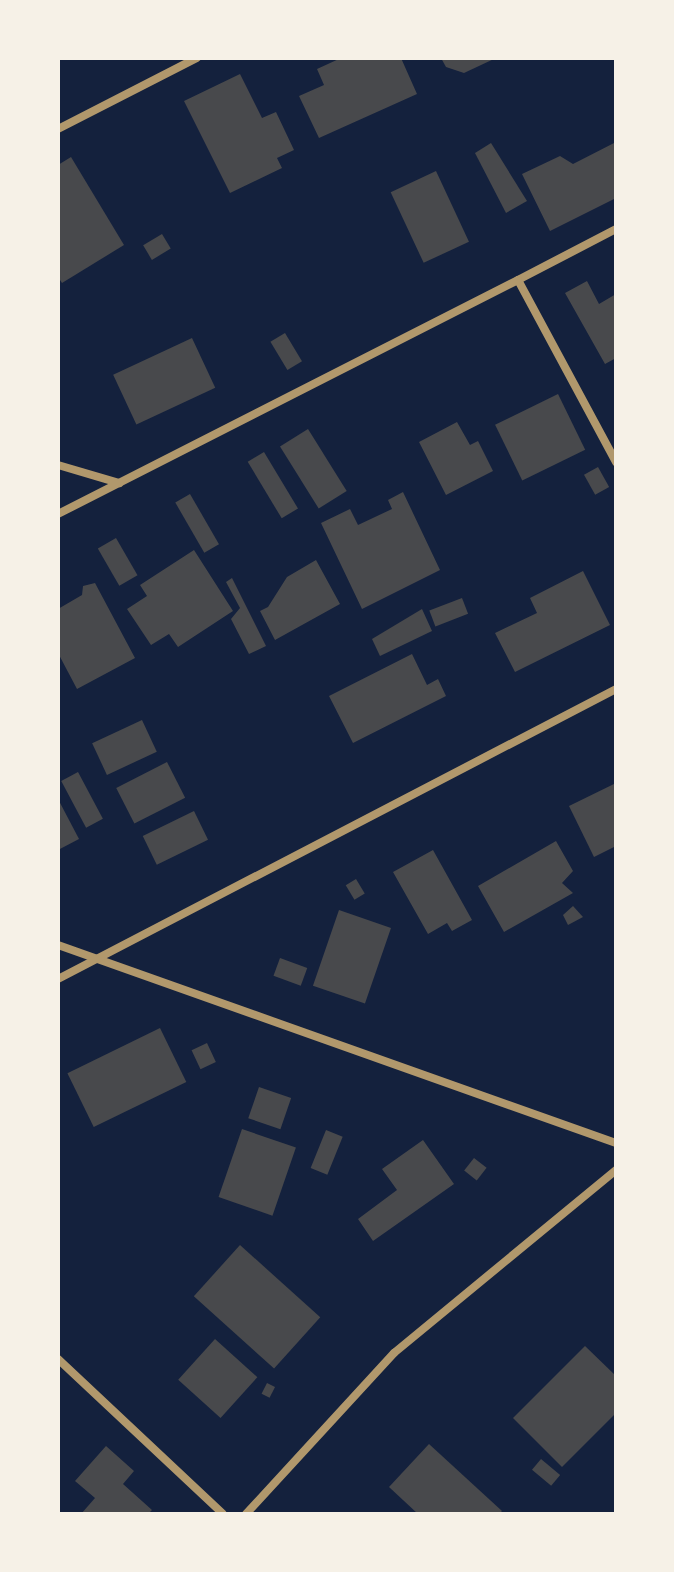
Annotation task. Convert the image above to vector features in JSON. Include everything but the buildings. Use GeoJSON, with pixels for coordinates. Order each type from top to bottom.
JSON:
{"type":"FeatureCollection","features":[{"type":"Feature","properties":{"kind":"street"},"geometry":{"type":"LineString","coordinates":[[58,129],[197,58]]}},
{"type":"Feature","properties":{"kind":"street"},"geometry":{"type":"LineString","coordinates":[[58,514],[616,229]]}},
{"type":"Feature","properties":{"kind":"street"},"geometry":{"type":"LineString","coordinates":[[518,280],[616,462]]}},
{"type":"Feature","properties":{"kind":"street"},"geometry":{"type":"LineString","coordinates":[[58,465],[119,483]]}},
{"type":"Feature","properties":{"kind":"street"},"geometry":{"type":"LineString","coordinates":[[58,979],[616,689]]}},
{"type":"Feature","properties":{"kind":"street"},"geometry":{"type":"LineString","coordinates":[[58,945],[616,1143]]}},
{"type":"Feature","properties":{"kind":"street"},"geometry":{"type":"LineString","coordinates":[[246,1514],[394,1353],[616,1170]]}},
{"type":"Feature","properties":{"kind":"street"},"geometry":{"type":"LineString","coordinates":[[58,1359],[223,1514]]}}]}
